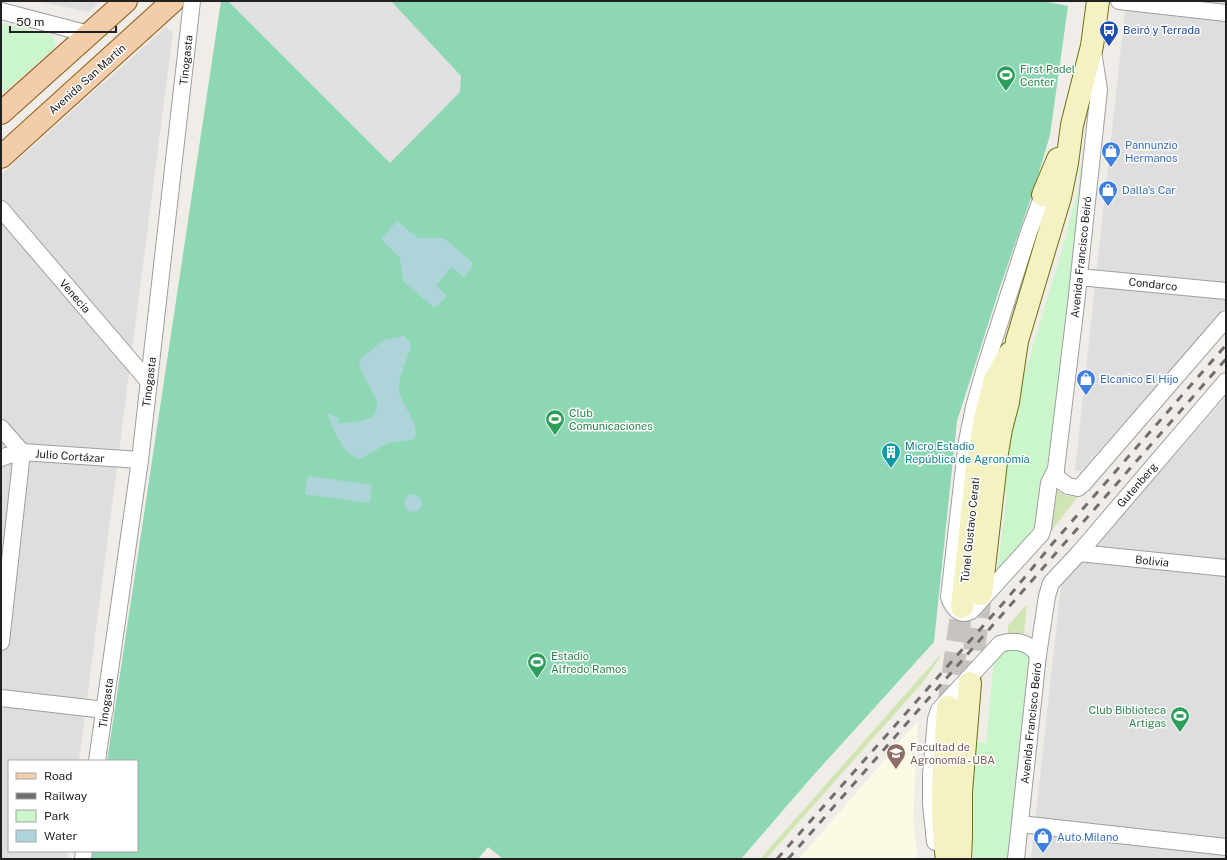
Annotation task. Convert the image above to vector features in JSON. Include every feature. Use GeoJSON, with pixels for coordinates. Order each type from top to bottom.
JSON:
{"type":"FeatureCollection","features":[{"type":"Feature","properties":{"kind":"main road"},"geometry":{"type":"LineString","coordinates":[[1,113],[126,1]]}},
{"type":"Feature","properties":{"kind":"main road","name":"Avenida San Martín"},"geometry":{"type":"LineString","coordinates":[[1,157],[173,1]]}},
{"type":"Feature","properties":{"kind":"main road","name":"Avenida Francisco Beiró"},"geometry":{"type":"LineString","coordinates":[[1072,125],[1092,46],[1098,1]]}},
{"type":"Feature","properties":{"kind":"main road"},"geometry":{"type":"LineString","coordinates":[[1043,195],[1072,125]]}},
{"type":"Feature","properties":{"kind":"main road","name":"Túnel Gustavo Cerati"},"geometry":{"type":"LineString","coordinates":[[981,594],[997,453],[1008,402],[1017,341],[1060,197],[1067,164],[1072,125]]}},
{"type":"Feature","properties":{"kind":"main road","name":"Túnel Gustavo Cerati"},"geometry":{"type":"LineString","coordinates":[[962,606],[977,468],[985,419],[995,380],[1017,341]]}},
{"type":"Feature","properties":{"kind":"main road"},"geometry":{"type":"LineString","coordinates":[[960,859],[960,792],[970,683]]}},
{"type":"Feature","properties":{"kind":"main road"},"geometry":{"type":"LineString","coordinates":[[947,859],[945,845],[944,787],[948,707]]}},
{"type":"Feature","properties":{"kind":"street","name":"Tinogasta"},"geometry":{"type":"LineString","coordinates":[[97,760],[140,460],[192,1]]}},
{"type":"Feature","properties":{"kind":"street"},"geometry":{"type":"LineString","coordinates":[[1119,1],[1226,14]]}},
{"type":"Feature","properties":{"kind":"street"},"geometry":{"type":"LineString","coordinates":[[1,11],[89,34]]}},
{"type":"Feature","properties":{"kind":"street","name":"Avenida Francisco Beiró"},"geometry":{"type":"LineString","coordinates":[[1043,195],[1029,232],[981,380],[969,427],[949,597],[953,607],[961,612],[968,613],[971,611],[1041,534],[1042,531],[1050,483],[1056,469],[1079,277],[1099,90],[1092,46]]}},
{"type":"Feature","properties":{"kind":"street","name":"Venecia"},"geometry":{"type":"LineString","coordinates":[[1,210],[149,382]]}},
{"type":"Feature","properties":{"kind":"street","name":"Condarco"},"geometry":{"type":"LineString","coordinates":[[1079,277],[1226,291]]}},
{"type":"Feature","properties":{"kind":"street"},"geometry":{"type":"LineString","coordinates":[[1056,469],[1056,477],[1068,486],[1078,488],[1083,484],[1226,319]]}},
{"type":"Feature","properties":{"kind":"street","name":"Gutenberg"},"geometry":{"type":"LineString","coordinates":[[1049,588],[1051,583],[1079,553],[1226,381]]}},
{"type":"Feature","properties":{"kind":"street"},"geometry":{"type":"LineString","coordinates":[[1,428],[22,452],[3,603],[1,642]]}},
{"type":"Feature","properties":{"kind":"street","name":"Julio Cortázar"},"geometry":{"type":"LineString","coordinates":[[1,458],[22,452],[140,460]]}},
{"type":"Feature","properties":{"kind":"street","name":"Bolivia"},"geometry":{"type":"LineString","coordinates":[[1079,553],[1226,568]]}},
{"type":"Feature","properties":{"kind":"street","name":"Avenida Francisco Beiró"},"geometry":{"type":"LineString","coordinates":[[1016,859],[1038,655],[1049,588]]}},
{"type":"Feature","properties":{"kind":"street"},"geometry":{"type":"LineString","coordinates":[[936,859],[931,804],[931,774],[936,719],[938,712],[990,653],[1000,644],[1009,642],[1025,644],[1038,655]]}},
{"type":"Feature","properties":{"kind":"street"},"geometry":{"type":"LineString","coordinates":[[1,698],[105,710]]}},
{"type":"Feature","properties":{"kind":"street"},"geometry":{"type":"LineString","coordinates":[[1020,824],[1226,847]]}},
{"type":"Feature","properties":{"kind":"shaded area"},"geometry":{"type":"Polygon","coordinates":[[[36,1],[101,1],[89,12],[36,1]]]}},
{"type":"Feature","properties":{"kind":"shaded area"},"geometry":{"type":"Polygon","coordinates":[[[228,1],[391,1],[461,76],[460,92],[390,163],[228,1]]]}},
{"type":"Feature","properties":{"kind":"shaded area"},"geometry":{"type":"Polygon","coordinates":[[[1126,1],[1226,1],[1226,306],[1081,471],[1075,470],[1126,1]]]}},
{"type":"Feature","properties":{"kind":"shaded area"},"geometry":{"type":"Polygon","coordinates":[[[166,27],[173,32],[79,760],[8,760],[8,852],[68,852],[67,859],[1,859],[1,175],[166,27]]]}},
{"type":"Feature","properties":{"kind":"shaded area"},"geometry":{"type":"Polygon","coordinates":[[[1226,397],[1226,859],[1031,859],[1061,585],[1226,397]]]}},
{"type":"Feature","properties":{"kind":"shaded area"},"geometry":{"type":"Polygon","coordinates":[[[1027,671],[1032,671],[1020,781],[1015,780],[1027,671]]]}},
{"type":"Feature","properties":{"kind":"shaded area","name":"Facultad de Agronomía - UBA"},"geometry":{"type":"Polygon","coordinates":[[[918,721],[913,819],[918,859],[799,859],[918,721]]]}},
{"type":"Feature","properties":{"kind":"green space","name":"Club Comunicaciones"},"geometry":{"type":"Polygon","coordinates":[[[221,1],[1043,1],[1068,6],[1050,135],[1033,192],[1000,287],[957,421],[934,642],[810,779],[741,859],[503,859],[488,847],[478,859],[92,859],[93,852],[138,852],[138,760],[107,760],[221,1]]]}},
{"type":"Feature","properties":{"kind":"green space"},"geometry":{"type":"Polygon","coordinates":[[[5,24],[53,35],[56,47],[1,95],[1,27],[5,24]]]}},
{"type":"Feature","properties":{"kind":"green space"},"geometry":{"type":"Polygon","coordinates":[[[1080,166],[1086,166],[1060,400],[1046,470],[1033,530],[997,572],[1007,494],[1000,492],[1018,395],[1067,234],[1078,190],[1080,166]]]}},
{"type":"Feature","properties":{"kind":"green space"},"geometry":{"type":"Polygon","coordinates":[[[1054,487],[1065,495],[1079,495],[1049,534],[1054,487]]]}},
{"type":"Feature","properties":{"kind":"green space"},"geometry":{"type":"Polygon","coordinates":[[[1027,604],[1024,633],[1008,633],[1008,626],[1027,604]]]}},
{"type":"Feature","properties":{"kind":"green space"},"geometry":{"type":"Polygon","coordinates":[[[1009,648],[1027,653],[1030,659],[1032,671],[1027,671],[1020,781],[1011,859],[974,859],[971,838],[972,742],[986,743],[994,660],[1002,652],[1009,648]]]}},
{"type":"Feature","properties":{"kind":"green space"},"geometry":{"type":"Polygon","coordinates":[[[940,655],[939,659],[923,682],[766,859],[760,859],[940,655]]]}},
{"type":"Feature","properties":{"kind":"water"},"geometry":{"type":"Polygon","coordinates":[[[397,221],[418,238],[444,238],[472,262],[473,267],[464,278],[452,267],[436,285],[447,296],[438,306],[433,307],[403,281],[400,258],[381,239],[397,221]]]}},
{"type":"Feature","properties":{"kind":"water"},"geometry":{"type":"Polygon","coordinates":[[[404,336],[409,341],[411,347],[400,378],[399,386],[402,399],[414,423],[416,436],[413,440],[388,443],[363,458],[358,459],[347,451],[342,445],[335,433],[327,413],[338,418],[338,423],[366,419],[376,412],[377,405],[375,397],[364,377],[359,363],[361,358],[384,340],[404,336]]]}},
{"type":"Feature","properties":{"kind":"water"},"geometry":{"type":"Polygon","coordinates":[[[308,476],[372,485],[370,503],[305,494],[308,476]]]}},
{"type":"Feature","properties":{"kind":"water"},"geometry":{"type":"Polygon","coordinates":[[[409,494],[417,494],[422,499],[420,510],[417,512],[409,512],[404,507],[404,499],[409,494]]]}},
{"type":"Feature","properties":{"kind":"tunnel"},"geometry":{"type":"LineString","coordinates":[[970,683],[981,594]]}},
{"type":"Feature","properties":{"kind":"tunnel"},"geometry":{"type":"LineString","coordinates":[[948,707],[962,607]]}},
{"type":"Feature","properties":{"kind":"railway"},"geometry":{"type":"LineString","coordinates":[[777,859],[1006,600],[1053,543],[1226,345]]}},
{"type":"Feature","properties":{"kind":"railway"},"geometry":{"type":"LineString","coordinates":[[788,859],[1226,359]]}},
{"type":"Feature","properties":{"kind":"place","name":"Beiró y Terrada"},"geometry":{"type":"Point","coordinates":[1109,47]}},
{"type":"Feature","properties":{"kind":"place","name":"First Padel Center"},"geometry":{"type":"Point","coordinates":[1006,92]}},
{"type":"Feature","properties":{"kind":"place","name":"Pannunzio Hermanos"},"geometry":{"type":"Point","coordinates":[1111,168]}},
{"type":"Feature","properties":{"kind":"place","name":"Dalla's Car"},"geometry":{"type":"Point","coordinates":[1108,207]}},
{"type":"Feature","properties":{"kind":"place","name":"Elcanico El Hijo"},"geometry":{"type":"Point","coordinates":[1086,396]}},
{"type":"Feature","properties":{"kind":"place","name":"Club Comunicaciones"},"geometry":{"type":"Point","coordinates":[555,436]}},
{"type":"Feature","properties":{"kind":"place","name":"Micro Estadio República de Agronomía"},"geometry":{"type":"Point","coordinates":[891,469]}},
{"type":"Feature","properties":{"kind":"place","name":"Estadio Alfredo Ramos"},"geometry":{"type":"Point","coordinates":[537,679]}},
{"type":"Feature","properties":{"kind":"place","name":"Club Biblioteca Artigas"},"geometry":{"type":"Point","coordinates":[1180,733]}},
{"type":"Feature","properties":{"kind":"place","name":"Facultad de Agronomía - UBA"},"geometry":{"type":"Point","coordinates":[896,770]}},
{"type":"Feature","properties":{"kind":"place","name":"Auto Milano"},"geometry":{"type":"Point","coordinates":[1043,854]}}]}
